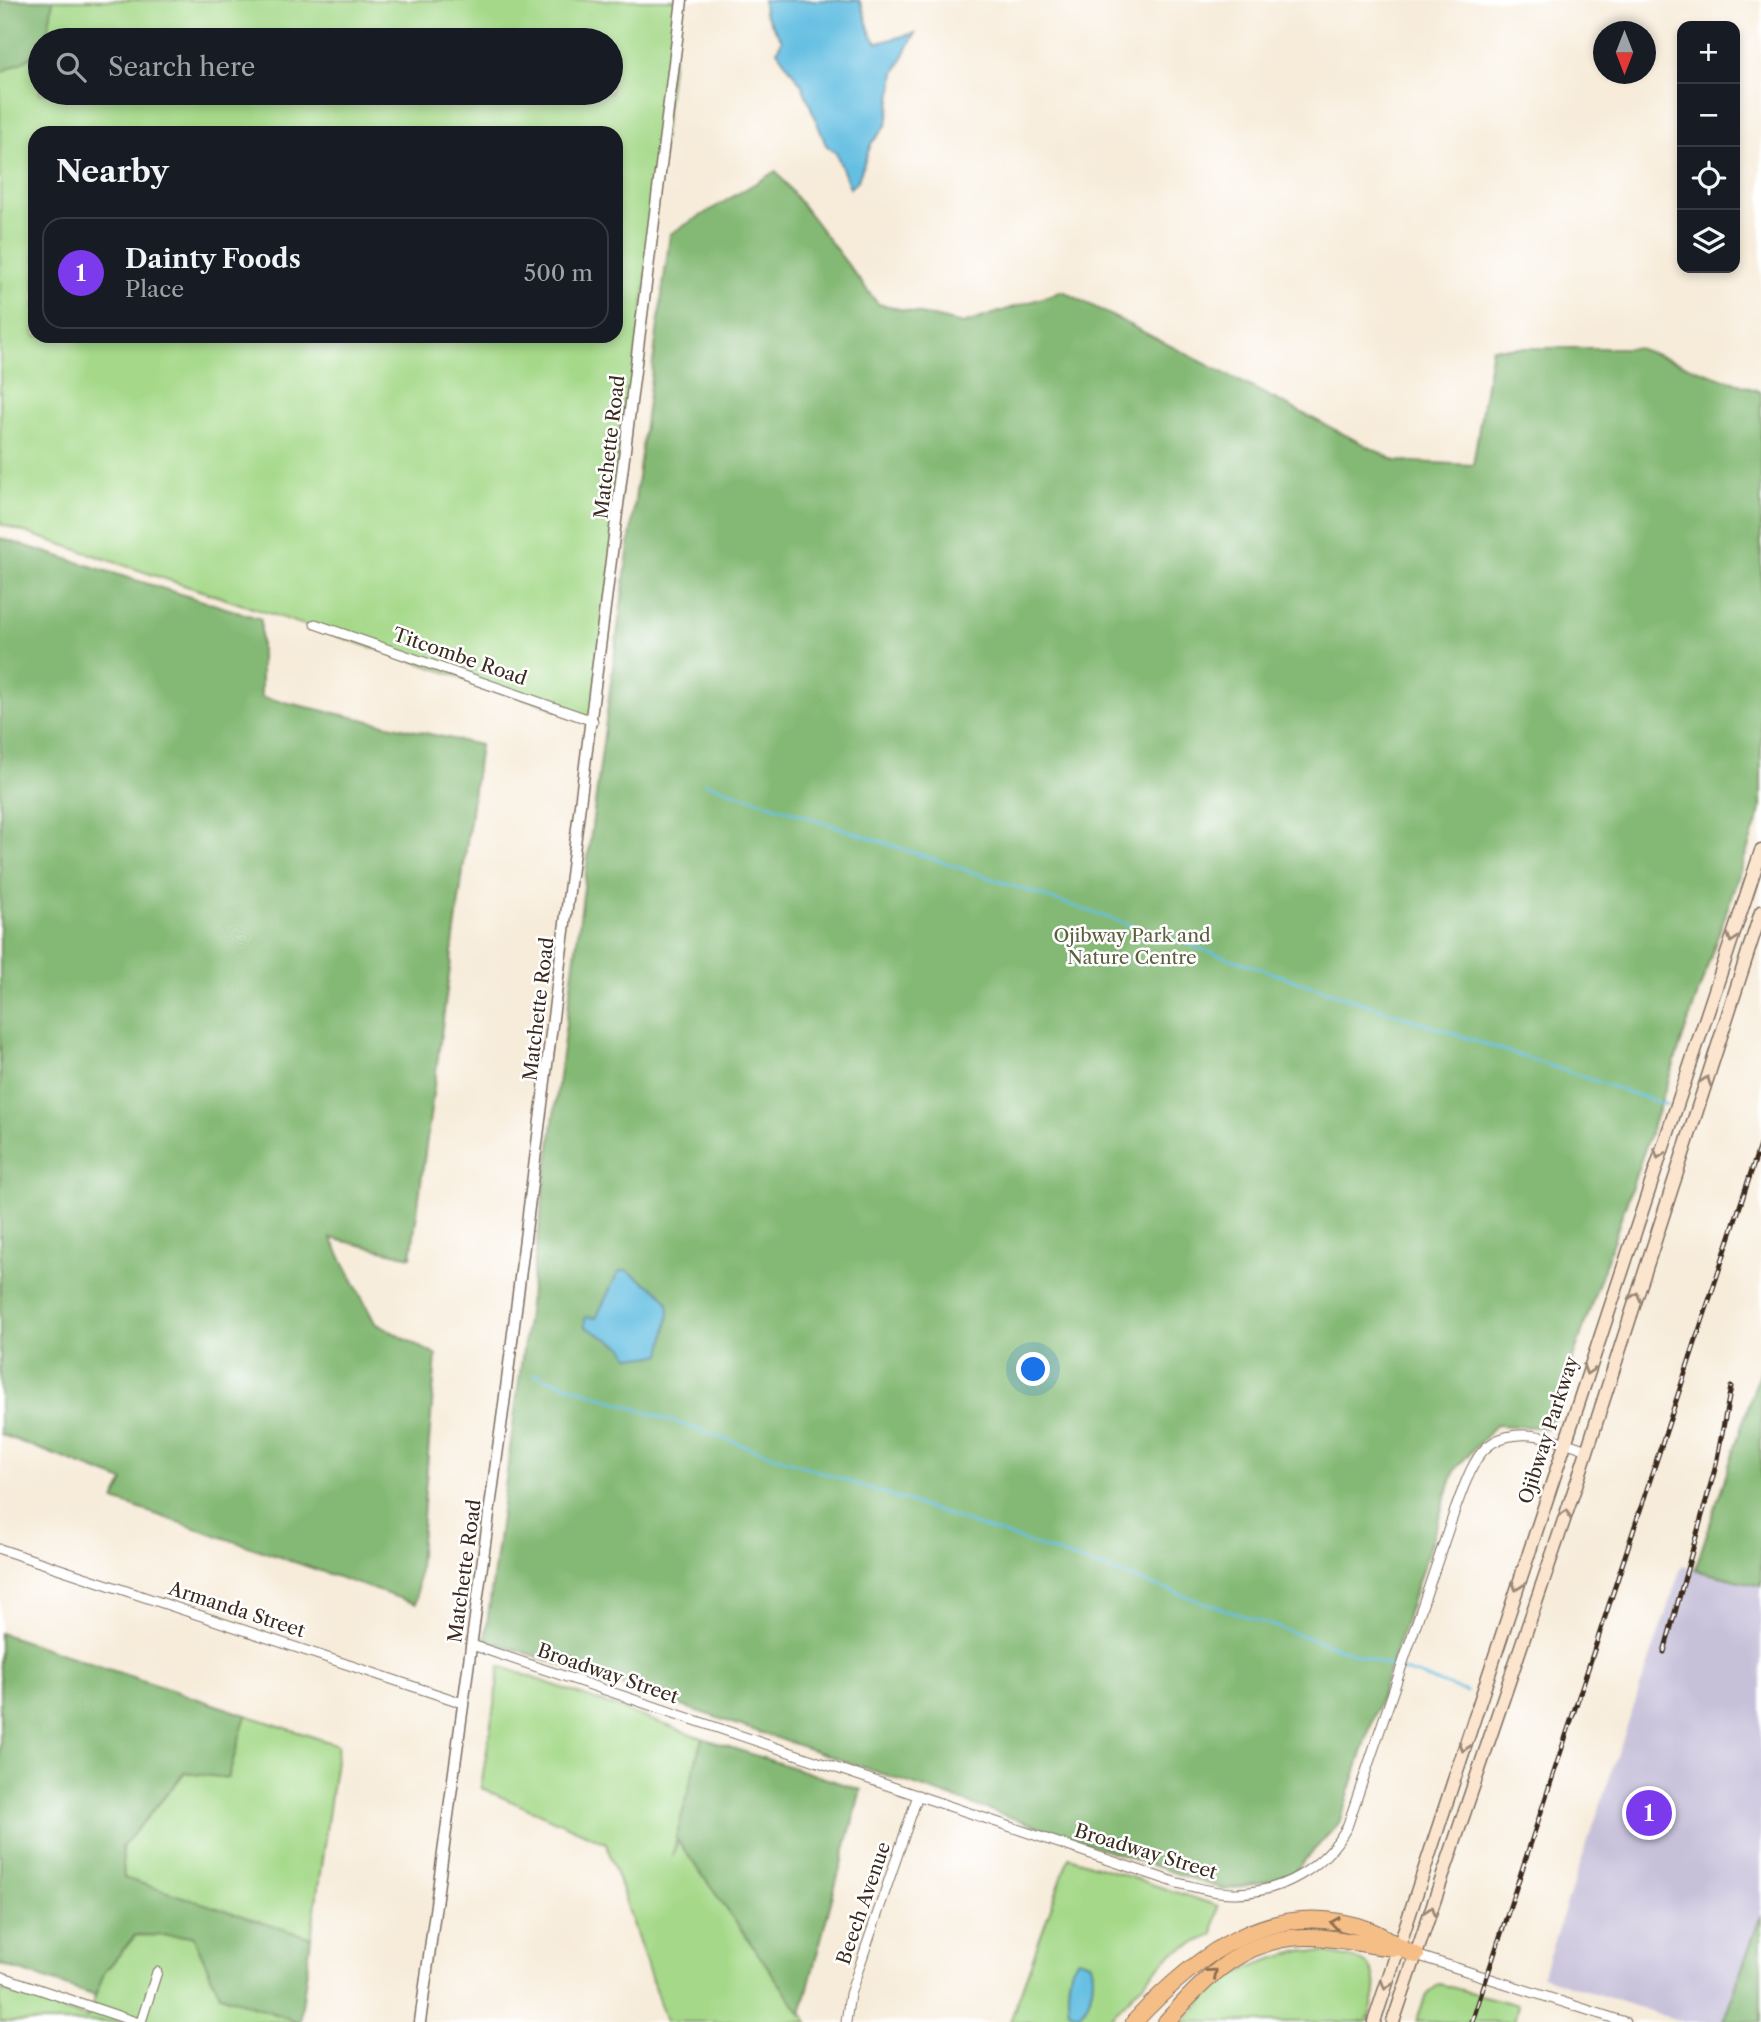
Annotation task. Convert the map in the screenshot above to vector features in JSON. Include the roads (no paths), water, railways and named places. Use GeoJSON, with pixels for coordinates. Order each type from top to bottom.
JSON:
{"type":"FeatureCollection","features":[{"type":"Feature","properties":{"kind":"highway"},"geometry":{"type":"LineString","coordinates":[[1134,2022],[1168,1986],[1206,1955],[1249,1932],[1272,1925],[1316,1920],[1342,1923],[1371,1930],[1398,1948],[1416,1955]]}},
{"type":"Feature","properties":{"kind":"highway"},"geometry":{"type":"LineString","coordinates":[[1166,2022],[1208,1976],[1229,1959],[1256,1945],[1284,1938],[1311,1937],[1365,1947],[1398,1948]]}},
{"type":"Feature","properties":{"kind":"main road","name":"Ojibway Parkway"},"geometry":{"type":"LineString","coordinates":[[1374,2022],[1761,850]]}},
{"type":"Feature","properties":{"kind":"main road"},"geometry":{"type":"LineString","coordinates":[[1393,2022],[1587,1450],[1761,912]]}},
{"type":"Feature","properties":{"kind":"street","name":"Matchette Road"},"geometry":{"type":"LineString","coordinates":[[420,2022],[593,721],[682,0]]}},
{"type":"Feature","properties":{"kind":"street","name":"Titcombe Road"},"geometry":{"type":"LineString","coordinates":[[315,624],[593,721]]}},
{"type":"Feature","properties":{"kind":"street","name":"Broadway Street"},"geometry":{"type":"LineString","coordinates":[[472,1645],[1177,1882],[1217,1892],[1263,1890],[1303,1875],[1326,1857],[1347,1827],[1455,1510],[1475,1462],[1490,1445],[1512,1436],[1530,1433],[1587,1450]]}},
{"type":"Feature","properties":{"kind":"street","name":"Armanda Street"},"geometry":{"type":"LineString","coordinates":[[0,1549],[463,1703]]}},
{"type":"Feature","properties":{"kind":"street","name":"Beech Avenue"},"geometry":{"type":"LineString","coordinates":[[846,2022],[850,1994],[918,1795]]}},
{"type":"Feature","properties":{"kind":"street"},"geometry":{"type":"LineString","coordinates":[[1416,1955],[1621,2021]]}},
{"type":"Feature","properties":{"kind":"street"},"geometry":{"type":"LineString","coordinates":[[0,1976],[139,2022],[157,1972]]}},
{"type":"Feature","properties":{"kind":"water"},"geometry":{"type":"Polygon","coordinates":[[[763,0],[859,0],[877,43],[915,33],[895,73],[887,124],[871,144],[858,180],[850,188],[836,153],[826,145],[802,85],[777,51],[782,40],[764,13],[763,0]]]}},
{"type":"Feature","properties":{"kind":"water"},"geometry":{"type":"Polygon","coordinates":[[[626,1270],[654,1288],[667,1302],[668,1320],[661,1354],[649,1357],[629,1356],[622,1346],[585,1327],[585,1317],[596,1318],[618,1273],[626,1270]]]}},
{"type":"Feature","properties":{"kind":"water"},"geometry":{"type":"Polygon","coordinates":[[[1078,1959],[1091,1963],[1093,1976],[1090,1998],[1080,2015],[1069,2011],[1068,1998],[1070,1976],[1078,1959]]]}},
{"type":"Feature","properties":{"kind":"waterway"},"geometry":{"type":"LineString","coordinates":[[706,783],[1667,1105]]}},
{"type":"Feature","properties":{"kind":"waterway"},"geometry":{"type":"LineString","coordinates":[[534,1374],[1467,1692]]}},
{"type":"Feature","properties":{"kind":"railway"},"geometry":{"type":"LineString","coordinates":[[1472,2022],[1761,1142]]}},
{"type":"Feature","properties":{"kind":"railway"},"geometry":{"type":"LineString","coordinates":[[1664,1652],[1715,1469],[1731,1387]]}},
{"type":"Feature","properties":{"kind":"place","name":"Dainty Foods"},"geometry":{"type":"Point","coordinates":[1649,1813]}},
{"type":"Feature","properties":{"kind":"park label","name":"Ojibway Park and Nature Centre"},"geometry":{"type":"Point","coordinates":[1132,946]}}]}
